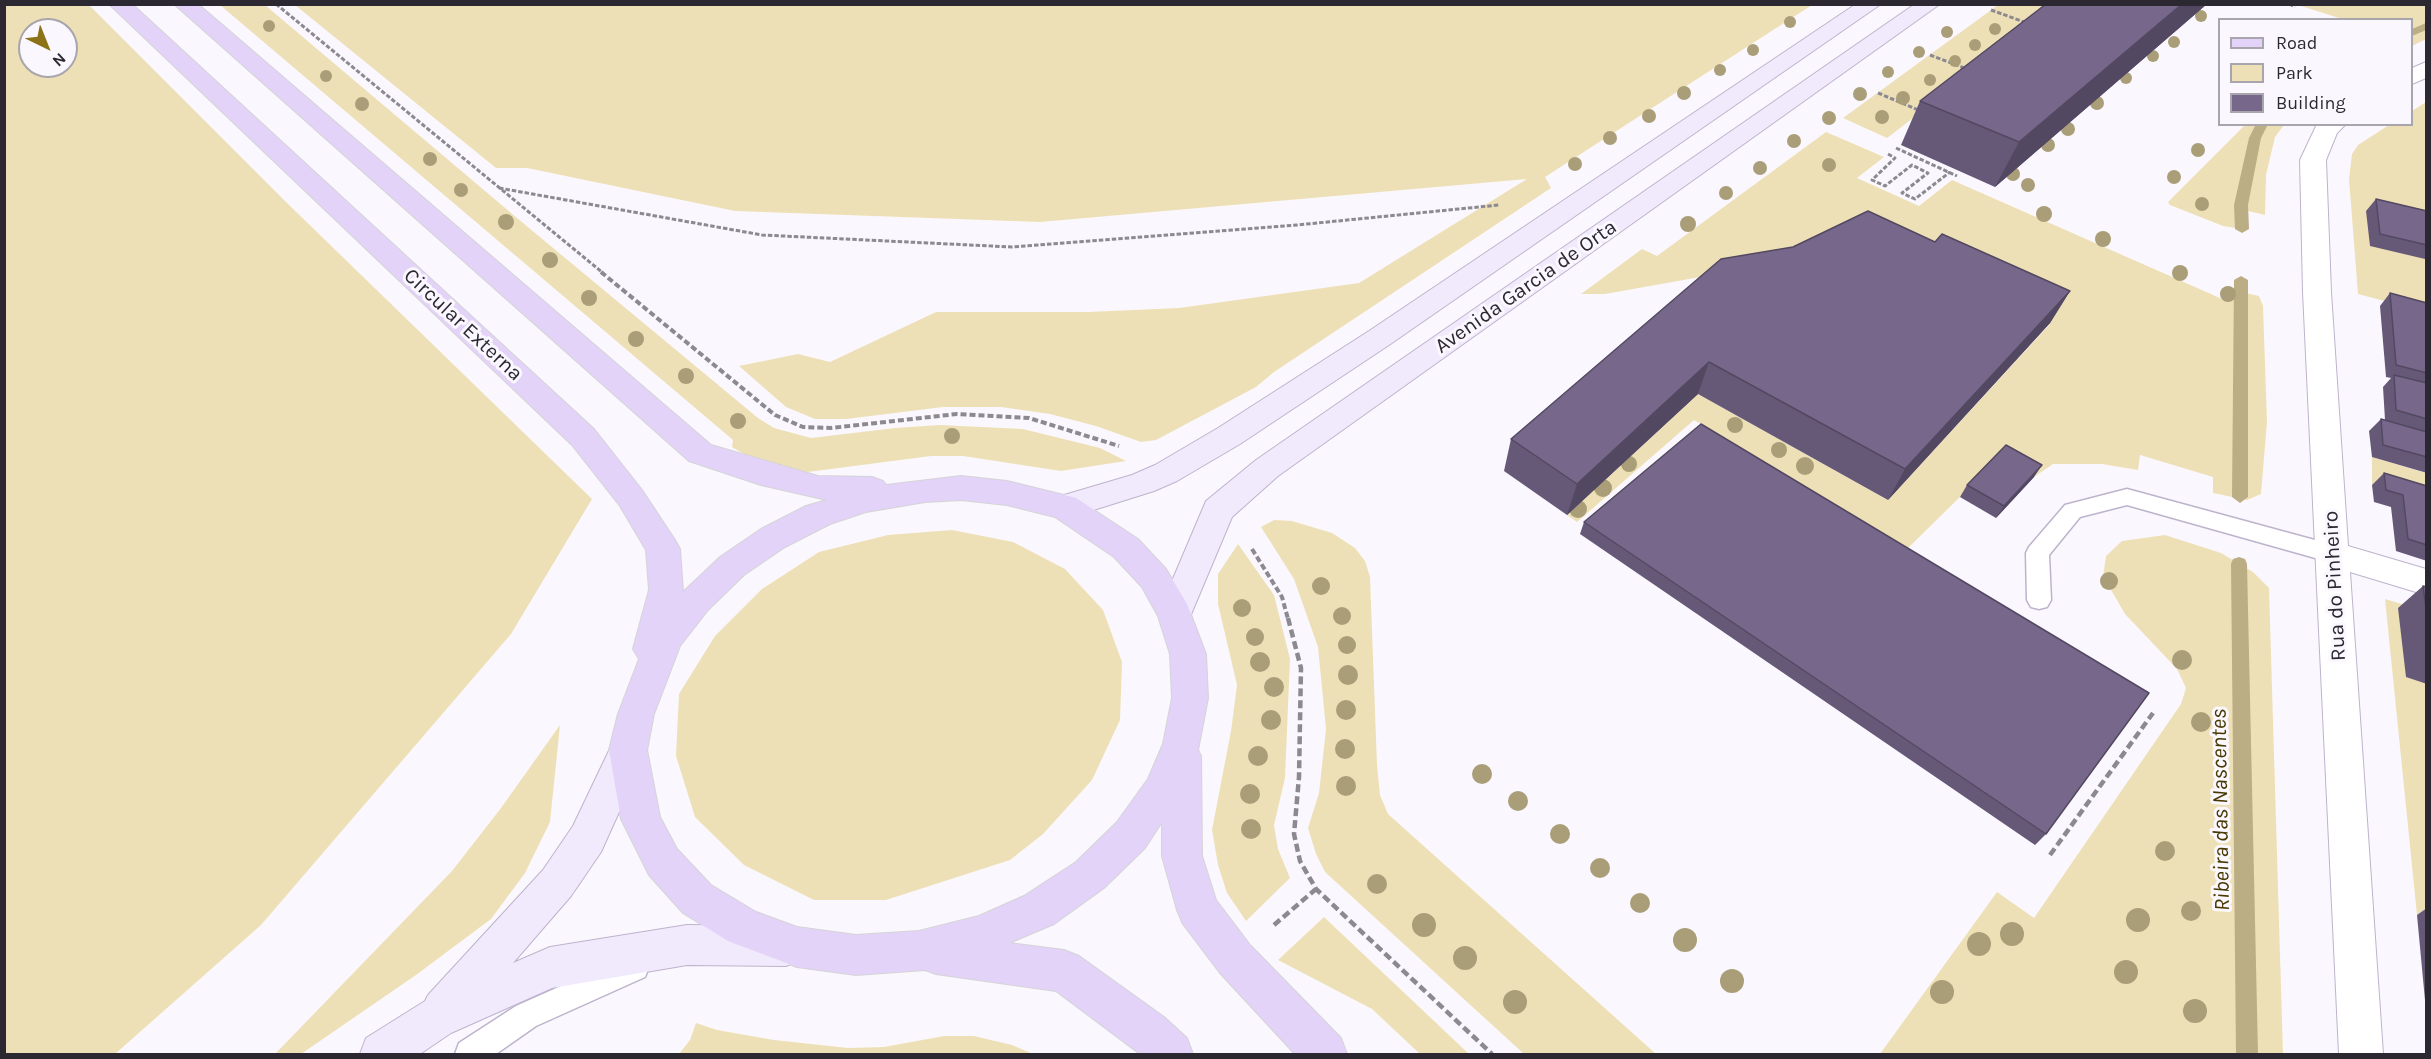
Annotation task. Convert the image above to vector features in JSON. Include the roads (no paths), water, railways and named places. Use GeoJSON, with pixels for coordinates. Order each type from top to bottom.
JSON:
{"type":"FeatureCollection","features":[{"type":"Feature","properties":{"kind":"main road","name":"Circular Externa"},"geometry":{"type":"LineString","coordinates":[[119,4],[583,437],[632,498],[663,549],[666,590],[632,732]]}},
{"type":"Feature","properties":{"kind":"main road"},"geometry":{"type":"LineString","coordinates":[[184,4],[700,453],[761,474],[818,488],[925,490],[960,488],[1007,493],[1065,507],[1126,548],[1154,578],[1175,614],[1188,654],[1190,698],[1182,744],[1182,856],[1198,910],[1235,959],[1325,1054]]}},
{"type":"Feature","properties":{"kind":"main road","name":"Avenida Garcia de Orta"},"geometry":{"type":"LineString","coordinates":[[1065,507],[1151,480],[1228,436],[1380,338],[1572,205],[1871,4]]}},
{"type":"Feature","properties":{"kind":"main road","name":"Avenida Garcia de Orta"},"geometry":{"type":"LineString","coordinates":[[1175,614],[1218,510],[1267,468],[1930,4]]}},
{"type":"Feature","properties":{"kind":"main road"},"geometry":{"type":"LineString","coordinates":[[436,1018],[556,883],[587,839],[632,732],[665,639],[696,600],[732,566],[773,538],[818,515],[865,500],[925,490]]}},
{"type":"Feature","properties":{"kind":"main road"},"geometry":{"type":"LineString","coordinates":[[632,732],[641,819],[663,862],[697,899],[743,927],[797,946]]}},
{"type":"Feature","properties":{"kind":"main road"},"geometry":{"type":"LineString","coordinates":[[382,1054],[436,1018],[550,968],[687,945],[797,946],[856,955],[919,951],[981,935],[1039,910],[1090,875],[1131,835],[1162,790],[1182,744]]}},
{"type":"Feature","properties":{"kind":"main road"},"geometry":{"type":"LineString","coordinates":[[919,951],[1064,971],[1156,1047]]}},
{"type":"Feature","properties":{"kind":"street"},"geometry":{"type":"LineString","coordinates":[[2413,76],[2427,69]]}},
{"type":"Feature","properties":{"kind":"street","name":"Rua do Pinheiro"},"geometry":{"type":"LineString","coordinates":[[2331,126],[2326,129],[2313,160],[2317,292],[2334,554],[2361,1054]]}},
{"type":"Feature","properties":{"kind":"street"},"geometry":{"type":"LineString","coordinates":[[2334,554],[2427,582]]}},
{"type":"Feature","properties":{"kind":"lane"},"geometry":{"type":"LineString","coordinates":[[2039,600],[2037,553],[2073,511],[2127,497],[2334,554]]}},
{"type":"Feature","properties":{"kind":"lane"},"geometry":{"type":"LineString","coordinates":[[470,1054],[526,1016],[687,945]]}},
{"type":"Feature","properties":{"kind":"waterway","name":"Ribeira das Nascentes"},"geometry":{"type":"LineString","coordinates":[[2413,32],[2426,26]]}},
{"type":"Feature","properties":{"kind":"waterway","name":"Ribeira das Nascentes"},"geometry":{"type":"LineString","coordinates":[[2242,229],[2241,205],[2255,138],[2261,126]]}},
{"type":"Feature","properties":{"kind":"waterway","name":"Ribeira das Nascentes"},"geometry":{"type":"LineString","coordinates":[[2240,497],[2241,280]]}},
{"type":"Feature","properties":{"kind":"waterway","name":"Ribeira das Nascentes"},"geometry":{"type":"LineString","coordinates":[[2239,564],[2247,1054]]}}]}
